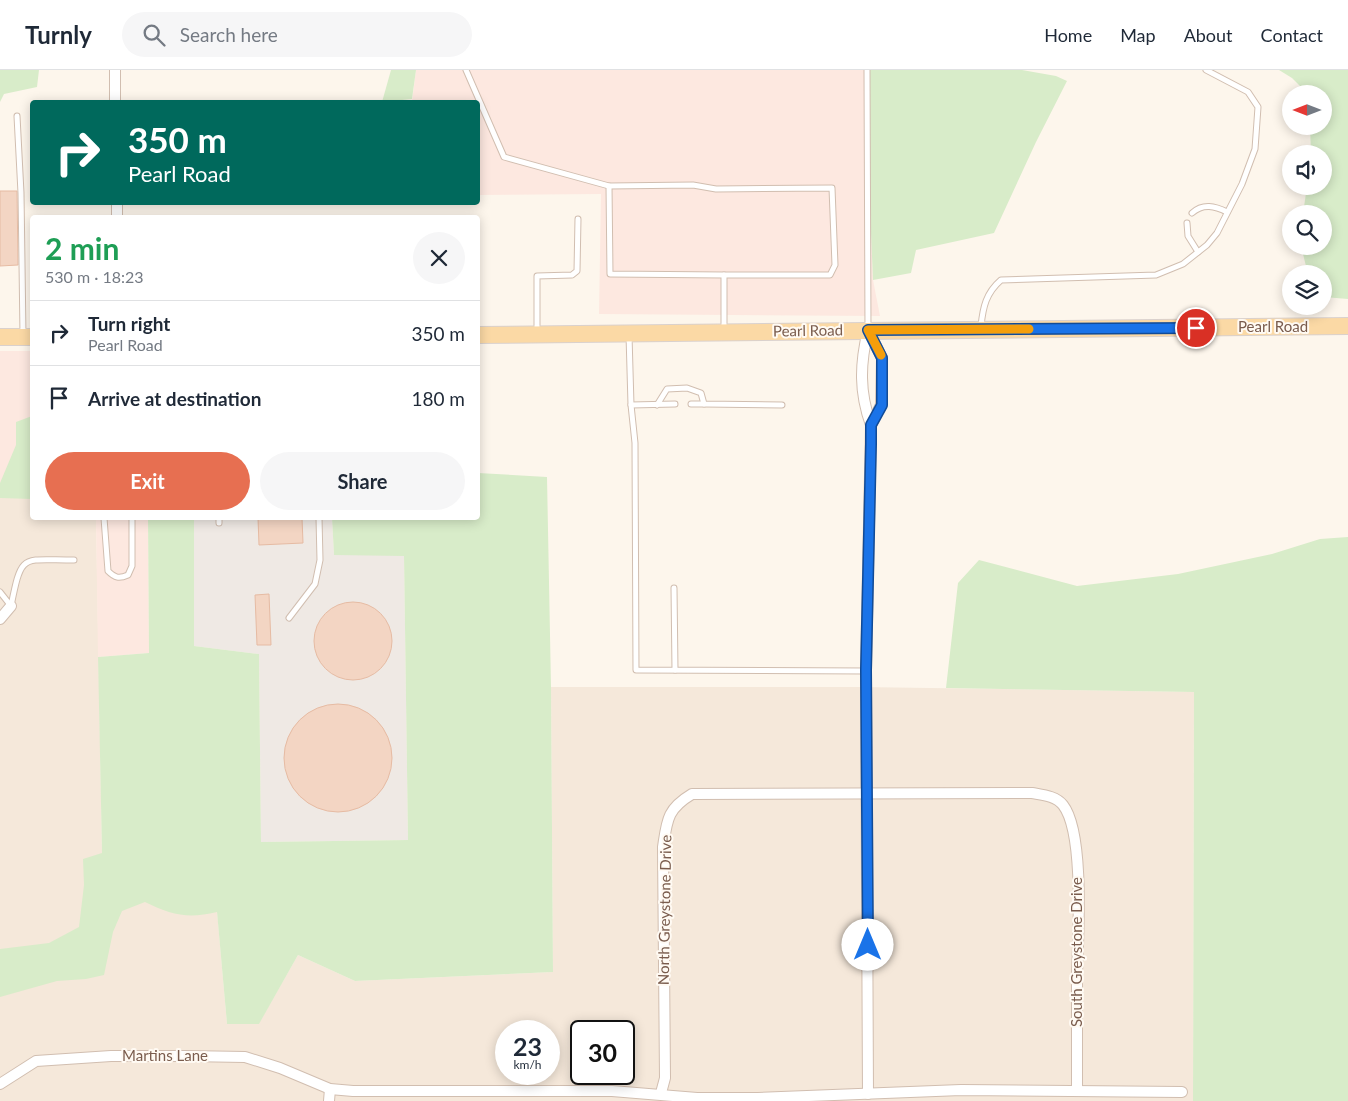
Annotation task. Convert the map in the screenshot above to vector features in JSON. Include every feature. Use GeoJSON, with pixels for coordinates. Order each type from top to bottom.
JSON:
{"type":"FeatureCollection","features":[{"type":"Feature","properties":{"kind":"main road","name":"Pearl Road"},"geometry":{"type":"LineString","coordinates":[[480,335],[1348,326]]}},
{"type":"Feature","properties":{"kind":"main road"},"geometry":{"type":"LineString","coordinates":[[0,337],[28,337]]}},
{"type":"Feature","properties":{"kind":"street"},"geometry":{"type":"LineString","coordinates":[[115,70],[116,100]]}},
{"type":"Feature","properties":{"kind":"street"},"geometry":{"type":"LineString","coordinates":[[868,330],[862,358],[863,403],[871,425],[866,670],[868,1094]]}},
{"type":"Feature","properties":{"kind":"street"},"geometry":{"type":"LineString","coordinates":[[868,330],[882,358],[882,405],[871,425]]}},
{"type":"Feature","properties":{"kind":"street"},"geometry":{"type":"LineString","coordinates":[[0,619],[11,606]]}},
{"type":"Feature","properties":{"kind":"street","name":"South Greystone Drive"},"geometry":{"type":"LineString","coordinates":[[868,792],[1032,792],[1052,796],[1063,804],[1071,820],[1080,906],[1076,1090]]}},
{"type":"Feature","properties":{"kind":"street","name":"North Greystone Drive"},"geometry":{"type":"LineString","coordinates":[[661,1093],[665,1078],[663,847],[667,819],[676,804],[692,794],[868,792]]}},
{"type":"Feature","properties":{"kind":"street","name":"Martins Lane"},"geometry":{"type":"LineString","coordinates":[[0,1084],[36,1061],[111,1056],[186,1056],[245,1057],[280,1068],[330,1089],[353,1091],[612,1091],[661,1093],[697,1098],[758,1098],[961,1090],[1182,1092]]}},
{"type":"Feature","properties":{"kind":"street"},"geometry":{"type":"LineString","coordinates":[[329,1101],[330,1089]]}},
{"type":"Feature","properties":{"kind":"lane"},"geometry":{"type":"LineString","coordinates":[[466,70],[479,100]]}},
{"type":"Feature","properties":{"kind":"lane"},"geometry":{"type":"LineString","coordinates":[[867,70],[868,330]]}},
{"type":"Feature","properties":{"kind":"lane"},"geometry":{"type":"LineString","coordinates":[[980,329],[984,305],[991,289],[1001,280],[1156,275],[1183,264],[1217,233],[1242,184],[1255,149],[1258,107],[1248,92],[1206,70]]}},
{"type":"Feature","properties":{"kind":"lane"},"geometry":{"type":"LineString","coordinates":[[480,102],[504,157],[609,186],[693,185],[716,188],[832,188],[835,265],[830,275],[610,274],[609,186]]}},
{"type":"Feature","properties":{"kind":"lane"},"geometry":{"type":"LineString","coordinates":[[16,116],[28,337]]}},
{"type":"Feature","properties":{"kind":"lane"},"geometry":{"type":"LineString","coordinates":[[1192,213],[1198,207],[1208,206],[1227,212]]}},
{"type":"Feature","properties":{"kind":"lane"},"geometry":{"type":"LineString","coordinates":[[537,334],[537,276],[572,275],[577,271],[578,219]]}},
{"type":"Feature","properties":{"kind":"lane"},"geometry":{"type":"LineString","coordinates":[[1187,224],[1188,236],[1198,252]]}},
{"type":"Feature","properties":{"kind":"lane"},"geometry":{"type":"LineString","coordinates":[[724,275],[724,332]]}},
{"type":"Feature","properties":{"kind":"lane"},"geometry":{"type":"LineString","coordinates":[[629,333],[631,405],[635,443],[636,670],[866,670]]}},
{"type":"Feature","properties":{"kind":"lane"},"geometry":{"type":"LineString","coordinates":[[658,405],[668,389],[687,388],[701,393],[704,404]]}},
{"type":"Feature","properties":{"kind":"lane"},"geometry":{"type":"LineString","coordinates":[[631,405],[675,404]]}},
{"type":"Feature","properties":{"kind":"lane"},"geometry":{"type":"LineString","coordinates":[[691,404],[782,405]]}},
{"type":"Feature","properties":{"kind":"lane"},"geometry":{"type":"LineString","coordinates":[[104,520],[108,571],[114,577],[121,578],[128,575],[132,566],[132,520]]}},
{"type":"Feature","properties":{"kind":"lane"},"geometry":{"type":"LineString","coordinates":[[289,618],[315,584],[320,560],[319,520]]}},
{"type":"Feature","properties":{"kind":"lane"},"geometry":{"type":"LineString","coordinates":[[11,606],[18,571],[24,563],[34,560],[74,560]]}},
{"type":"Feature","properties":{"kind":"lane"},"geometry":{"type":"LineString","coordinates":[[674,588],[675,670]]}},
{"type":"Feature","properties":{"kind":"lane"},"geometry":{"type":"LineString","coordinates":[[0,592],[11,606]]}},
{"type":"Feature","properties":{"kind":"shaded area"},"geometry":{"type":"Polygon","coordinates":[[[416,70],[864,70],[873,280],[880,316],[599,314],[601,194],[480,195],[480,100],[412,100],[416,70]]]}},
{"type":"Feature","properties":{"kind":"shaded area"},"geometry":{"type":"Polygon","coordinates":[[[0,351],[30,351],[30,485],[0,486],[0,351]]]}},
{"type":"Feature","properties":{"kind":"shaded area"},"geometry":{"type":"Polygon","coordinates":[[[30,485],[30,520],[96,520],[102,853],[217,911],[227,1024],[259,1023],[298,955],[355,981],[553,972],[551,687],[861,687],[1194,692],[1193,1101],[0,1101],[0,486],[30,485]]]}},
{"type":"Feature","properties":{"kind":"shaded area"},"geometry":{"type":"Polygon","coordinates":[[[96,520],[148,520],[149,653],[98,657],[96,520]]]}},
{"type":"Feature","properties":{"kind":"shaded area"},"geometry":{"type":"Polygon","coordinates":[[[194,520],[332,520],[334,555],[404,555],[408,840],[261,842],[259,654],[194,646],[194,520]]]}},
{"type":"Feature","properties":{"kind":"green space"},"geometry":{"type":"Polygon","coordinates":[[[0,70],[39,70],[37,87],[4,94],[0,102],[0,70]]]}},
{"type":"Feature","properties":{"kind":"green space"},"geometry":{"type":"Polygon","coordinates":[[[391,70],[416,70],[412,99],[383,100],[391,70]]]}},
{"type":"Feature","properties":{"kind":"green space"},"geometry":{"type":"Polygon","coordinates":[[[864,70],[1022,70],[1056,76],[1067,81],[1036,142],[994,233],[916,250],[911,273],[873,280],[864,70]]]}},
{"type":"Feature","properties":{"kind":"green space"},"geometry":{"type":"Polygon","coordinates":[[[1279,70],[1348,70],[1348,299],[1332,298],[1332,265],[1306,265],[1303,255],[1332,255],[1332,205],[1304,205],[1306,195],[1332,195],[1332,145],[1311,145],[1310,135],[1332,135],[1332,85],[1299,85],[1279,70]]]}},
{"type":"Feature","properties":{"kind":"green space"},"geometry":{"type":"Polygon","coordinates":[[[30,417],[30,499],[0,498],[0,483],[16,445],[16,422],[30,417]]]}},
{"type":"Feature","properties":{"kind":"green space"},"geometry":{"type":"Polygon","coordinates":[[[480,473],[547,477],[553,972],[355,981],[298,955],[259,1024],[227,1024],[217,912],[180,915],[145,902],[122,911],[113,932],[104,975],[86,979],[57,981],[0,997],[0,949],[49,943],[79,927],[84,885],[83,859],[102,853],[98,657],[149,653],[148,520],[194,520],[194,646],[259,654],[261,842],[408,840],[404,556],[334,555],[332,520],[480,520],[480,473]]]}},
{"type":"Feature","properties":{"kind":"green space"},"geometry":{"type":"Polygon","coordinates":[[[1348,537],[1348,1101],[1193,1101],[1194,692],[946,688],[958,583],[979,560],[1077,586],[1178,574],[1272,554],[1320,539],[1348,537]]]}},
{"type":"Feature","properties":{"kind":"building"},"geometry":{"type":"Polygon","coordinates":[[[0,191],[17,191],[18,265],[0,266],[0,191]]]}},
{"type":"Feature","properties":{"kind":"building"},"geometry":{"type":"Polygon","coordinates":[[[258,520],[302,520],[303,543],[259,545],[258,520]]]}},
{"type":"Feature","properties":{"kind":"building"},"geometry":{"type":"Polygon","coordinates":[[[269,594],[271,645],[257,645],[255,595],[269,594]]]}},
{"type":"Feature","properties":{"kind":"building"},"geometry":{"type":"Polygon","coordinates":[[[353,602],[368,605],[385,619],[389,626],[392,641],[389,656],[375,673],[368,677],[353,680],[338,677],[321,663],[317,656],[314,641],[317,626],[331,609],[338,605],[353,602]]]}},
{"type":"Feature","properties":{"kind":"building"},"geometry":{"type":"Polygon","coordinates":[[[338,704],[359,708],[376,720],[388,737],[392,758],[388,779],[376,796],[359,808],[338,812],[317,808],[300,796],[288,779],[284,758],[288,737],[300,720],[317,708],[338,704]]]}},
{"type":"Feature","properties":{"kind":"slow traffic"},"geometry":{"type":"LineString","coordinates":[[881,355],[868,330],[1029,329]]}},
{"type":"Feature","properties":{"kind":"route"},"geometry":{"type":"LineString","coordinates":[[868,945],[866,670],[871,425],[882,405],[882,358],[868,330],[1196,328]]}}]}
